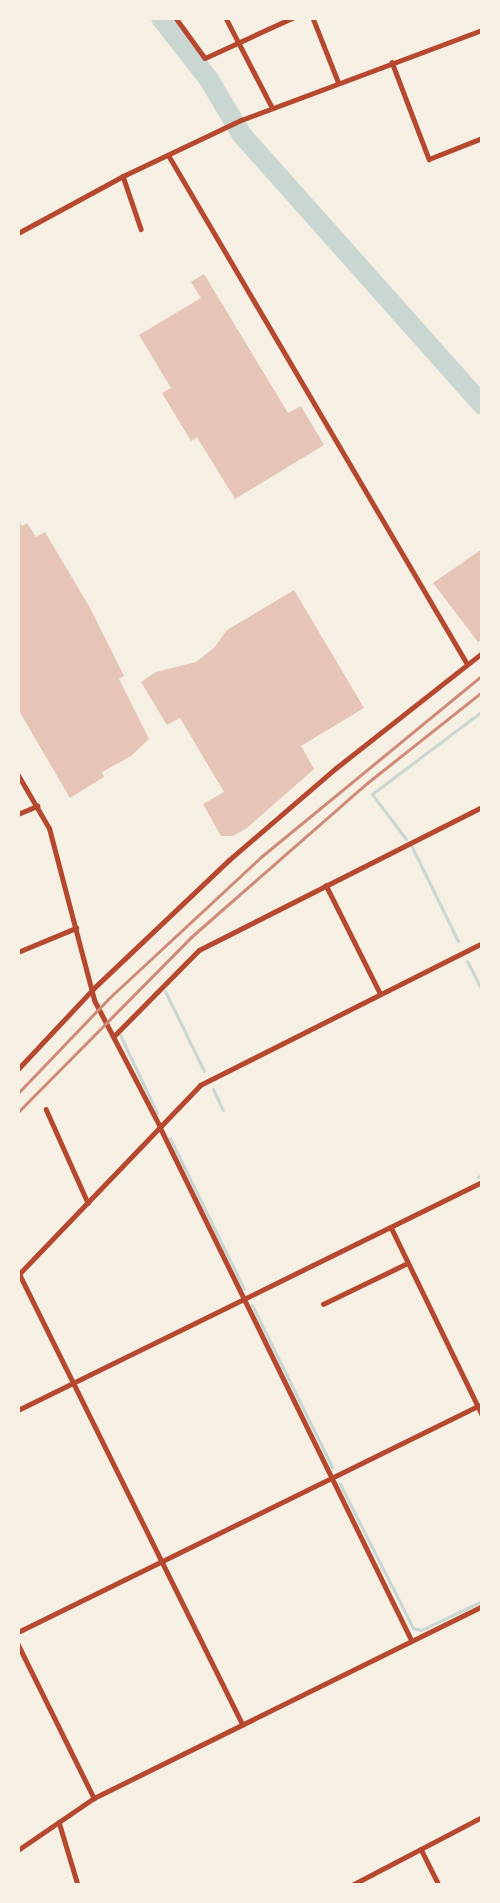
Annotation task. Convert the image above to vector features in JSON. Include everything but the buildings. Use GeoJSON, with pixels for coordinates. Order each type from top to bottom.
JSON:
{"type":"FeatureCollection","features":[{"type":"Feature","properties":{"kind":"street"},"geometry":{"type":"LineString","coordinates":[[176,18],[205,58],[292,18]]}},
{"type":"Feature","properties":{"kind":"street"},"geometry":{"type":"LineString","coordinates":[[226,18],[237,42],[262,83],[272,107]]}},
{"type":"Feature","properties":{"kind":"street"},"geometry":{"type":"LineString","coordinates":[[313,18],[338,81]]}},
{"type":"Feature","properties":{"kind":"street"},"geometry":{"type":"LineString","coordinates":[[18,233],[123,176],[229,125],[338,81],[482,30]]}},
{"type":"Feature","properties":{"kind":"street"},"geometry":{"type":"LineString","coordinates":[[392,62],[429,159],[482,138]]}},
{"type":"Feature","properties":{"kind":"street"},"geometry":{"type":"LineString","coordinates":[[168,155],[467,664]]}},
{"type":"Feature","properties":{"kind":"street"},"geometry":{"type":"LineString","coordinates":[[123,176],[141,229]]}},
{"type":"Feature","properties":{"kind":"street"},"geometry":{"type":"LineString","coordinates":[[18,1069],[93,989],[229,860],[482,654]]}},
{"type":"Feature","properties":{"kind":"street"},"geometry":{"type":"LineString","coordinates":[[18,775],[48,828],[93,989],[93,1000],[160,1127],[412,1641]]}},
{"type":"Feature","properties":{"kind":"street"},"geometry":{"type":"LineString","coordinates":[[18,814],[37,806]]}},
{"type":"Feature","properties":{"kind":"street"},"geometry":{"type":"LineString","coordinates":[[113,1037],[199,950],[482,807]]}},
{"type":"Feature","properties":{"kind":"street"},"geometry":{"type":"LineString","coordinates":[[326,885],[380,993]]}},
{"type":"Feature","properties":{"kind":"street"},"geometry":{"type":"LineString","coordinates":[[18,952],[76,928]]}},
{"type":"Feature","properties":{"kind":"street"},"geometry":{"type":"LineString","coordinates":[[243,1725],[19,1274],[160,1127],[212,1078],[482,943]]}},
{"type":"Feature","properties":{"kind":"street"},"geometry":{"type":"LineString","coordinates":[[46,1109],[88,1203]]}},
{"type":"Feature","properties":{"kind":"street"},"geometry":{"type":"LineString","coordinates":[[18,1410],[482,1182]]}},
{"type":"Feature","properties":{"kind":"street"},"geometry":{"type":"LineString","coordinates":[[391,1227],[482,1414]]}},
{"type":"Feature","properties":{"kind":"street"},"geometry":{"type":"LineString","coordinates":[[323,1304],[408,1263]]}},
{"type":"Feature","properties":{"kind":"street"},"geometry":{"type":"LineString","coordinates":[[18,1632],[478,1406]]}},
{"type":"Feature","properties":{"kind":"street"},"geometry":{"type":"LineString","coordinates":[[18,1850],[94,1798],[482,1606]]}},
{"type":"Feature","properties":{"kind":"street"},"geometry":{"type":"LineString","coordinates":[[18,1644],[94,1798]]}},
{"type":"Feature","properties":{"kind":"street"},"geometry":{"type":"LineString","coordinates":[[352,1885],[482,1817]]}},
{"type":"Feature","properties":{"kind":"street"},"geometry":{"type":"LineString","coordinates":[[59,1822],[78,1885]]}},
{"type":"Feature","properties":{"kind":"street"},"geometry":{"type":"LineString","coordinates":[[421,1849],[439,1885]]}},
{"type":"Feature","properties":{"kind":"waterway"},"geometry":{"type":"LineString","coordinates":[[161,18],[208,78],[242,135],[482,404]]}},
{"type":"Feature","properties":{"kind":"waterway"},"geometry":{"type":"LineString","coordinates":[[406,839],[372,794],[482,711]]}},
{"type":"Feature","properties":{"kind":"waterway"},"geometry":{"type":"LineString","coordinates":[[412,847],[458,941]]}},
{"type":"Feature","properties":{"kind":"waterway"},"geometry":{"type":"LineString","coordinates":[[467,961],[482,991]]}},
{"type":"Feature","properties":{"kind":"waterway"},"geometry":{"type":"LineString","coordinates":[[165,991],[204,1071]]}},
{"type":"Feature","properties":{"kind":"waterway"},"geometry":{"type":"LineString","coordinates":[[120,1035],[157,1113]]}},
{"type":"Feature","properties":{"kind":"waterway"},"geometry":{"type":"LineString","coordinates":[[213,1089],[223,1110]]}},
{"type":"Feature","properties":{"kind":"waterway"},"geometry":{"type":"LineString","coordinates":[[170,1138],[244,1289]]}},
{"type":"Feature","properties":{"kind":"waterway"},"geometry":{"type":"LineString","coordinates":[[478,1177],[482,1175]]}},
{"type":"Feature","properties":{"kind":"waterway"},"geometry":{"type":"LineString","coordinates":[[252,1305],[332,1467]]}},
{"type":"Feature","properties":{"kind":"waterway"},"geometry":{"type":"LineString","coordinates":[[340,1484],[413,1628],[421,1630],[482,1601]]}},
{"type":"Feature","properties":{"kind":"railway"},"geometry":{"type":"LineString","coordinates":[[18,1093],[108,999],[262,856],[482,675]]}},
{"type":"Feature","properties":{"kind":"railway"},"geometry":{"type":"LineString","coordinates":[[18,1112],[191,937],[367,783],[482,692]]}}]}
